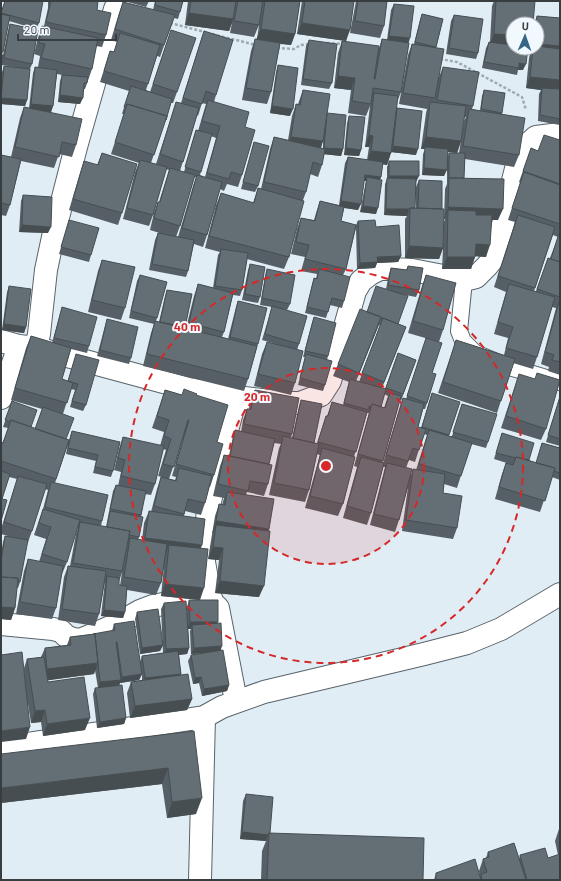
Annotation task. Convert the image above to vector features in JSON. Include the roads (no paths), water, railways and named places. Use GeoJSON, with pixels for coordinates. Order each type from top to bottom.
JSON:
{"type":"FeatureCollection","features":[{"type":"Feature","properties":{"kind":"street"},"geometry":{"type":"LineString","coordinates":[[1,398],[18,345],[39,334],[46,270],[53,237],[76,147],[115,9]]}},
{"type":"Feature","properties":{"kind":"street"},"geometry":{"type":"LineString","coordinates":[[18,345],[189,389],[236,397],[286,403],[300,403],[321,395],[330,381],[346,323],[361,280],[380,269],[393,268],[464,280],[476,277],[497,254],[518,161],[525,147],[536,137],[560,134]]}},
{"type":"Feature","properties":{"kind":"street"},"geometry":{"type":"LineString","coordinates":[[236,397],[208,510],[204,551],[210,596],[213,603],[218,608],[236,701]]}},
{"type":"Feature","properties":{"kind":"street"},"geometry":{"type":"LineString","coordinates":[[1,748],[204,717],[236,701],[271,690],[467,643],[501,629],[560,594]]}},
{"type":"Feature","properties":{"kind":"street"},"geometry":{"type":"LineString","coordinates":[[1,624],[54,629],[61,631],[66,636],[73,639],[80,640],[153,606],[173,602],[213,603]]}},
{"type":"Feature","properties":{"kind":"street"},"geometry":{"type":"LineString","coordinates":[[200,880],[204,717]]}},
{"type":"Feature","properties":{"kind":"lane"},"geometry":{"type":"LineString","coordinates":[[464,280],[459,331],[463,341],[475,353],[509,367],[560,382]]}}]}
